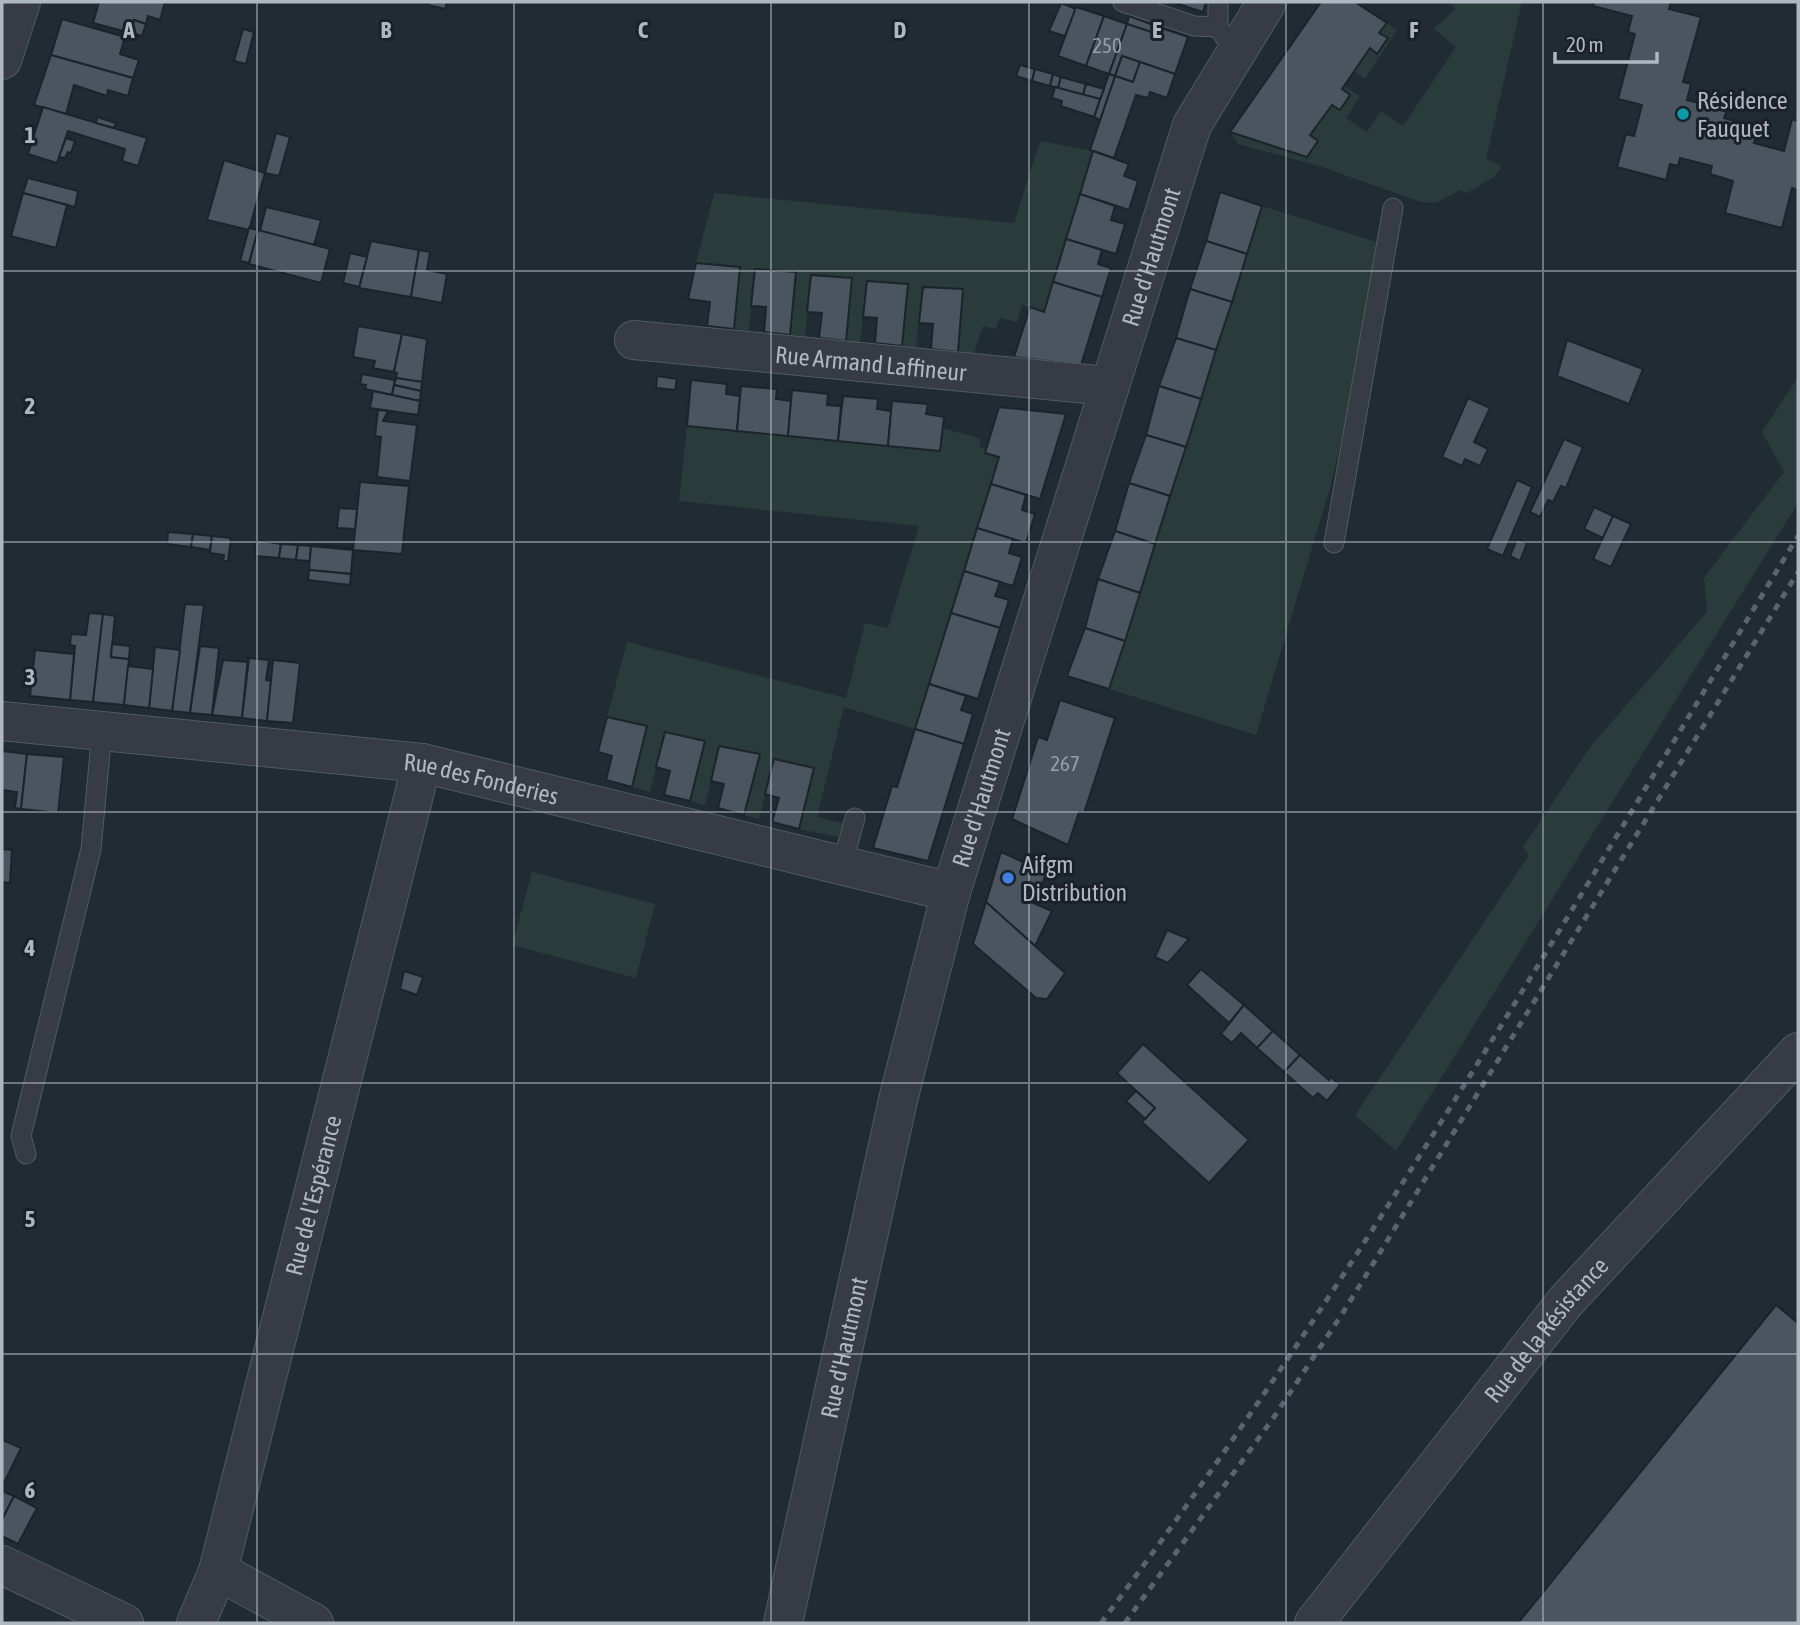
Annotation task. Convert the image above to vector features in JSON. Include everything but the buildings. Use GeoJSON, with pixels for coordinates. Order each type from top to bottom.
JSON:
{"type":"FeatureCollection","features":[{"type":"Feature","properties":{"kind":"street"},"geometry":{"type":"LineString","coordinates":[[2,60],[21,2]]}},
{"type":"Feature","properties":{"kind":"street","name":"Rue d'Hautmont"},"geometry":{"type":"LineString","coordinates":[[783,1623],[898,1100],[951,892],[1107,386],[1192,125],[1227,39],[1268,2]]}},
{"type":"Feature","properties":{"kind":"street","name":"Rue Armand Laffineur"},"geometry":{"type":"LineString","coordinates":[[634,340],[1107,386]]}},
{"type":"Feature","properties":{"kind":"street","name":"Rue des Fonderies"},"geometry":{"type":"LineString","coordinates":[[2,721],[422,763],[951,892]]}},
{"type":"Feature","properties":{"kind":"street","name":"Rue de l'Espérance"},"geometry":{"type":"LineString","coordinates":[[196,1623],[218,1571],[422,763]]}},
{"type":"Feature","properties":{"kind":"street","name":"Rue de la Résistance"},"geometry":{"type":"LineString","coordinates":[[1314,1623],[1566,1301],[1798,1052]]}},
{"type":"Feature","properties":{"kind":"street"},"geometry":{"type":"LineString","coordinates":[[4,1570],[124,1623]]}},
{"type":"Feature","properties":{"kind":"street"},"geometry":{"type":"LineString","coordinates":[[218,1571],[314,1623]]}},
{"type":"Feature","properties":{"kind":"lane"},"geometry":{"type":"LineString","coordinates":[[1123,2],[1227,39]]}},
{"type":"Feature","properties":{"kind":"lane"},"geometry":{"type":"LineString","coordinates":[[1218,2],[1227,39]]}},
{"type":"Feature","properties":{"kind":"lane"},"geometry":{"type":"LineString","coordinates":[[1334,543],[1393,208]]}},
{"type":"Feature","properties":{"kind":"lane"},"geometry":{"type":"LineString","coordinates":[[26,1154],[21,1136],[91,849],[102,731]]}},
{"type":"Feature","properties":{"kind":"lane"},"geometry":{"type":"LineString","coordinates":[[842,865],[855,818]]}},
{"type":"Feature","properties":{"kind":"shaded area"},"geometry":{"type":"Polygon","coordinates":[[[1450,2],[1522,2],[1486,159],[1501,168],[1494,177],[1467,193],[1461,190],[1436,203],[1421,202],[1319,166],[1238,144],[1230,132],[1298,153],[1344,86],[1360,96],[1346,118],[1367,132],[1381,111],[1403,126],[1456,47],[1434,29],[1455,9],[1450,2]]]}},
{"type":"Feature","properties":{"kind":"shaded area"},"geometry":{"type":"Polygon","coordinates":[[[1387,23],[1397,30],[1365,79],[1354,71],[1387,23]]]}},
{"type":"Feature","properties":{"kind":"shaded area"},"geometry":{"type":"Polygon","coordinates":[[[1040,141],[1093,151],[1044,312],[1022,305],[1017,322],[1000,318],[996,329],[983,326],[974,354],[958,352],[963,289],[923,287],[916,348],[902,346],[907,284],[867,281],[860,342],[846,341],[852,278],[811,275],[805,336],[790,335],[796,272],[755,269],[749,331],[734,329],[740,267],[696,263],[714,193],[1014,223],[1040,141]]]}},
{"type":"Feature","properties":{"kind":"shaded area"},"geometry":{"type":"Polygon","coordinates":[[[1262,206],[1377,242],[1368,331],[1329,491],[1256,735],[1109,689],[1262,206]]]}},
{"type":"Feature","properties":{"kind":"shaded area"},"geometry":{"type":"Polygon","coordinates":[[[1798,377],[1798,503],[1396,1151],[1355,1115],[1529,855],[1523,847],[1590,747],[1707,612],[1704,578],[1784,472],[1762,432],[1798,377]]]}},
{"type":"Feature","properties":{"kind":"shaded area"},"geometry":{"type":"Polygon","coordinates":[[[687,426],[940,451],[943,428],[981,439],[979,447],[986,449],[985,453],[999,457],[915,729],[844,707],[817,817],[843,823],[838,837],[799,829],[814,769],[774,759],[759,819],[744,815],[760,754],[719,746],[705,805],[690,801],[705,741],[665,732],[650,792],[632,787],[647,726],[607,717],[627,642],[846,698],[865,623],[888,628],[919,526],[679,501],[687,426]]]}},
{"type":"Feature","properties":{"kind":"shaded area"},"geometry":{"type":"Polygon","coordinates":[[[532,872],[655,904],[636,978],[512,945],[532,872]]]}},
{"type":"Feature","properties":{"kind":"railway"},"geometry":{"type":"LineString","coordinates":[[1101,1623],[1196,1492],[1376,1224],[1547,951],[1798,536]]}},
{"type":"Feature","properties":{"kind":"railway"},"geometry":{"type":"LineString","coordinates":[[1125,1623],[1274,1417],[1344,1311],[1798,572]]}},
{"type":"Feature","properties":{"kind":"place","name":"Résidence Fauquet"},"geometry":{"type":"Point","coordinates":[1683,114]}},
{"type":"Feature","properties":{"kind":"place","name":"Aifgm Distribution"},"geometry":{"type":"Point","coordinates":[1008,878]}}]}
